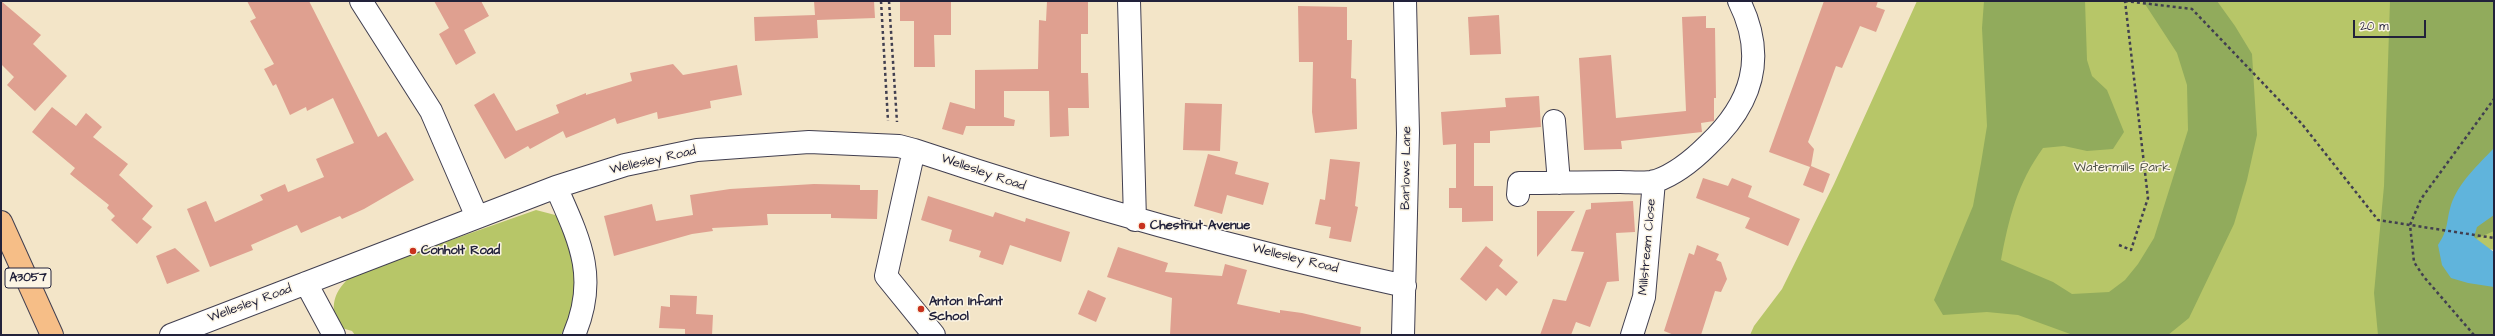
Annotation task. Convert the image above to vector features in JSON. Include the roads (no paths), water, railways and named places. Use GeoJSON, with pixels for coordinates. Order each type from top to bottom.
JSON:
{"type":"FeatureCollection","features":[{"type":"Feature","properties":{"kind":"main road","name":"A3057"},"geometry":{"type":"LineString","coordinates":[[1,222],[38,300],[52,335]]}},
{"type":"Feature","properties":{"kind":"street"},"geometry":{"type":"LineString","coordinates":[[361,1],[431,111],[477,217]]}},
{"type":"Feature","properties":{"kind":"street"},"geometry":{"type":"LineString","coordinates":[[1129,1],[1135,220]]}},
{"type":"Feature","properties":{"kind":"street","name":"Barlows Lane"},"geometry":{"type":"LineString","coordinates":[[1403,335],[1408,133],[1405,1]]}},
{"type":"Feature","properties":{"kind":"street","name":"Millstream Close"},"geometry":{"type":"LineString","coordinates":[[1518,195],[1519,183],[1654,181],[1675,172],[1698,156],[1722,132],[1739,109],[1751,83],[1754,57],[1752,34],[1739,1]]}},
{"type":"Feature","properties":{"kind":"street"},"geometry":{"type":"LineString","coordinates":[[1554,121],[1559,183]]}},
{"type":"Feature","properties":{"kind":"street","name":"Wellesley Road"},"geometry":{"type":"LineString","coordinates":[[184,332],[306,283],[556,187],[626,165],[697,150],[808,142],[901,147],[1035,191],[1135,220],[1405,286]]}},
{"type":"Feature","properties":{"kind":"street"},"geometry":{"type":"LineString","coordinates":[[901,147],[886,276],[934,335]]}},
{"type":"Feature","properties":{"kind":"street","name":"Millstream Close"},"geometry":{"type":"LineString","coordinates":[[1632,335],[1644,297],[1654,181]]}},
{"type":"Feature","properties":{"kind":"street"},"geometry":{"type":"LineString","coordinates":[[556,187],[578,238],[585,260],[586,282],[574,335]]}},
{"type":"Feature","properties":{"kind":"street","name":"Wellesley Road"},"geometry":{"type":"LineString","coordinates":[[306,283],[334,335]]}},
{"type":"Feature","properties":{"kind":"water"},"geometry":{"type":"Polygon","coordinates":[[[2494,148],[2494,215],[2477,227],[2474,237],[2494,252],[2494,287],[2468,283],[2451,278],[2442,265],[2438,245],[2447,225],[2449,211],[2454,197],[2470,174],[2494,148]]]}},
{"type":"Feature","properties":{"kind":"place","name":"Chestnut Avenue"},"geometry":{"type":"Point","coordinates":[1142,226]}},
{"type":"Feature","properties":{"kind":"place","name":"Conholt Road"},"geometry":{"type":"Point","coordinates":[413,251]}},
{"type":"Feature","properties":{"kind":"place","name":"Anton Infant School"},"geometry":{"type":"Point","coordinates":[921,309]}},
{"type":"Feature","properties":{"kind":"park label","name":"Watermills Park"},"geometry":{"type":"Point","coordinates":[2122,168]}}]}
